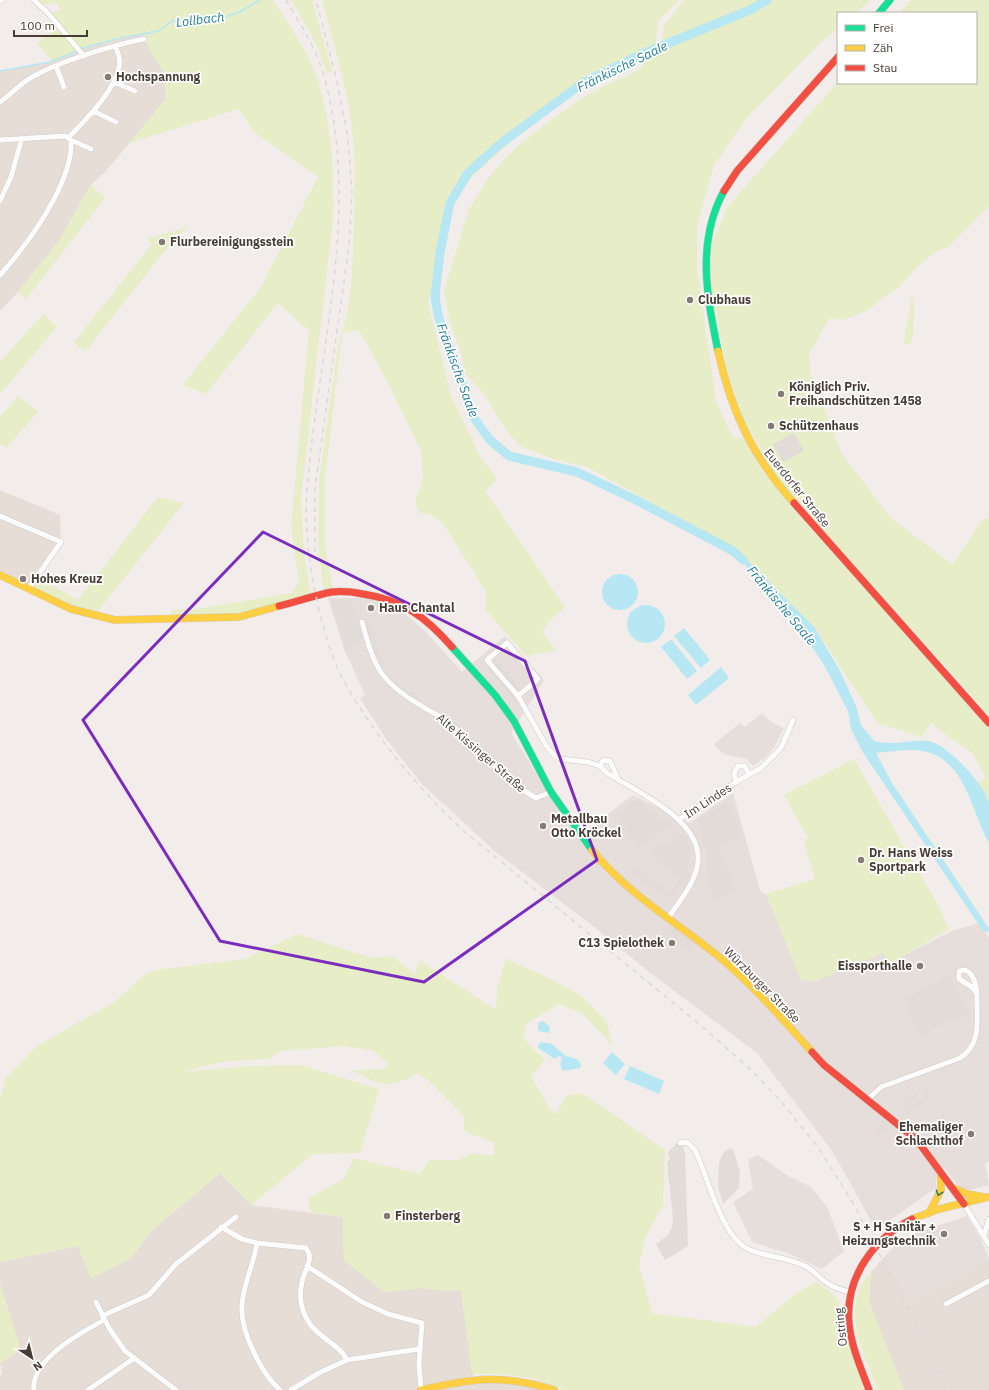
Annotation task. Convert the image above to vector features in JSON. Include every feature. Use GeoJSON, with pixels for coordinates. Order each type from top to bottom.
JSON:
{"type":"FeatureCollection","features":[{"type":"Feature","properties":{"kind":"main road"},"geometry":{"type":"LineString","coordinates":[[879,12],[890,0]]}},
{"type":"Feature","properties":{"kind":"main road","name":"Euerdorfer Straße"},"geometry":{"type":"LineString","coordinates":[[837,58],[753,152],[728,183],[721,196],[710,227],[704,260],[705,284],[725,381],[736,416],[756,454],[773,479],[916,639],[989,724]]}},
{"type":"Feature","properties":{"kind":"main road","name":"Würzburger Straße"},"geometry":{"type":"LineString","coordinates":[[0,575],[71,609],[94,616],[115,620],[239,617],[333,592],[363,593],[391,600],[409,608],[427,620],[491,690],[514,721],[551,792],[576,829],[604,864],[624,884],[730,966],[824,1064],[916,1139],[964,1204]]}},
{"type":"Feature","properties":{"kind":"main road"},"geometry":{"type":"LineString","coordinates":[[929,1213],[941,1190],[941,1171]]}},
{"type":"Feature","properties":{"kind":"main road"},"geometry":{"type":"LineString","coordinates":[[952,1187],[967,1194],[989,1197]]}},
{"type":"Feature","properties":{"kind":"main road","name":"Ostring"},"geometry":{"type":"LineString","coordinates":[[869,1390],[852,1341],[848,1315],[850,1292],[862,1262],[881,1239],[892,1230],[910,1220],[929,1213],[989,1197]]}},
{"type":"Feature","properties":{"kind":"main road"},"geometry":{"type":"LineString","coordinates":[[421,1390],[462,1380],[485,1377],[513,1378],[554,1390]]}},
{"type":"Feature","properties":{"kind":"street"},"geometry":{"type":"LineString","coordinates":[[34,0],[48,13],[81,52]]}},
{"type":"Feature","properties":{"kind":"street"},"geometry":{"type":"LineString","coordinates":[[0,102],[33,76],[56,66],[81,52],[144,39]]}},
{"type":"Feature","properties":{"kind":"street"},"geometry":{"type":"LineString","coordinates":[[0,275],[29,240],[52,202],[68,165],[71,147],[70,138],[93,111],[114,82],[120,60],[115,46]]}},
{"type":"Feature","properties":{"kind":"street"},"geometry":{"type":"LineString","coordinates":[[56,66],[64,87]]}},
{"type":"Feature","properties":{"kind":"street"},"geometry":{"type":"LineString","coordinates":[[114,82],[136,91]]}},
{"type":"Feature","properties":{"kind":"street"},"geometry":{"type":"LineString","coordinates":[[93,111],[116,122]]}},
{"type":"Feature","properties":{"kind":"street"},"geometry":{"type":"LineString","coordinates":[[0,201],[11,177],[22,138]]}},
{"type":"Feature","properties":{"kind":"street"},"geometry":{"type":"LineString","coordinates":[[0,140],[22,138],[70,138],[91,149]]}},
{"type":"Feature","properties":{"kind":"street"},"geometry":{"type":"LineString","coordinates":[[0,516],[61,542],[29,588]]}},
{"type":"Feature","properties":{"kind":"street","name":"Alte Kissinger Straße"},"geometry":{"type":"LineString","coordinates":[[362,622],[371,656],[386,681],[419,705],[442,717],[451,724],[506,778],[520,789],[536,798],[551,792]]}},
{"type":"Feature","properties":{"kind":"street"},"geometry":{"type":"LineString","coordinates":[[518,696],[538,679],[506,643],[487,660],[518,696],[547,747],[554,755],[561,759],[588,762],[600,766],[601,770],[680,819],[695,843],[698,866],[688,888],[668,918]]}},
{"type":"Feature","properties":{"kind":"street","name":"Im Lindes"},"geometry":{"type":"LineString","coordinates":[[680,819],[736,782],[761,768],[774,757],[787,737],[793,720]]}},
{"type":"Feature","properties":{"kind":"street"},"geometry":{"type":"LineString","coordinates":[[600,766],[603,760],[610,761],[619,780]]}},
{"type":"Feature","properties":{"kind":"street","name":"Im Lindes"},"geometry":{"type":"LineString","coordinates":[[736,782],[734,773],[738,766],[745,766],[749,775]]}},
{"type":"Feature","properties":{"kind":"street"},"geometry":{"type":"LineString","coordinates":[[867,1100],[881,1087],[960,1058],[970,1051],[976,1038],[977,994],[976,983],[969,972],[965,970],[959,972],[958,979],[972,987],[977,994]]}},
{"type":"Feature","properties":{"kind":"street"},"geometry":{"type":"LineString","coordinates":[[680,1143],[687,1142],[695,1150],[718,1211],[731,1232],[744,1247],[769,1256],[791,1260],[803,1265],[813,1271],[827,1284],[837,1289],[850,1292]]}},
{"type":"Feature","properties":{"kind":"street"},"geometry":{"type":"LineString","coordinates":[[964,1204],[989,1245]]}},
{"type":"Feature","properties":{"kind":"street"},"geometry":{"type":"LineString","coordinates":[[34,1390],[37,1373],[51,1356],[103,1318],[149,1295],[176,1264],[221,1227],[236,1217]]}},
{"type":"Feature","properties":{"kind":"street"},"geometry":{"type":"LineString","coordinates":[[984,1235],[989,1219]]}},
{"type":"Feature","properties":{"kind":"street"},"geometry":{"type":"LineString","coordinates":[[221,1227],[242,1239],[306,1248],[310,1253],[310,1258],[302,1282],[301,1300],[303,1310],[316,1332],[344,1354],[347,1360]]}},
{"type":"Feature","properties":{"kind":"street"},"geometry":{"type":"LineString","coordinates":[[257,1242],[243,1294],[242,1313],[245,1328],[258,1365],[280,1390]]}},
{"type":"Feature","properties":{"kind":"street"},"geometry":{"type":"LineString","coordinates":[[307,1266],[369,1305],[388,1314],[422,1323],[419,1349],[421,1390]]}},
{"type":"Feature","properties":{"kind":"street"},"geometry":{"type":"LineString","coordinates":[[946,1304],[989,1281]]}},
{"type":"Feature","properties":{"kind":"street"},"geometry":{"type":"LineString","coordinates":[[96,1302],[103,1318],[117,1341],[133,1359],[175,1390]]}},
{"type":"Feature","properties":{"kind":"street"},"geometry":{"type":"LineString","coordinates":[[290,1390],[319,1373],[347,1360],[419,1349]]}},
{"type":"Feature","properties":{"kind":"street"},"geometry":{"type":"LineString","coordinates":[[88,1390],[133,1359]]}},
{"type":"Feature","properties":{"kind":"highlighted area"},"geometry":{"type":"Polygon","coordinates":[[[263,532],[525,661],[597,860],[424,982],[220,941],[83,720],[263,532]]]}},
{"type":"Feature","properties":{"kind":"shaded area"},"geometry":{"type":"Polygon","coordinates":[[[143,34],[144,39],[165,74],[166,99],[106,171],[91,185],[58,242],[18,292],[0,311],[0,71],[51,62],[82,49],[143,34]]]}},
{"type":"Feature","properties":{"kind":"shaded area"},"geometry":{"type":"Polygon","coordinates":[[[794,433],[804,451],[783,462],[773,444],[794,433]]]}},
{"type":"Feature","properties":{"kind":"shaded area"},"geometry":{"type":"Polygon","coordinates":[[[0,490],[60,515],[61,542],[29,588],[0,575],[0,490]]]}},
{"type":"Feature","properties":{"kind":"shaded area"},"geometry":{"type":"Polygon","coordinates":[[[328,598],[366,598],[382,602],[404,613],[425,631],[462,672],[505,636],[544,680],[511,733],[577,837],[633,795],[689,823],[733,793],[760,891],[766,894],[801,980],[815,981],[883,953],[889,963],[952,931],[982,922],[989,940],[989,1161],[985,1164],[989,1185],[971,1190],[960,1188],[944,1167],[936,1178],[936,1188],[876,1230],[833,1152],[757,1053],[649,972],[593,926],[497,853],[422,784],[386,739],[360,698],[365,695],[344,649],[328,598]]]}},
{"type":"Feature","properties":{"kind":"shaded area"},"geometry":{"type":"Polygon","coordinates":[[[331,600],[351,600],[365,643],[346,649],[331,600]]]}},
{"type":"Feature","properties":{"kind":"shaded area"},"geometry":{"type":"Polygon","coordinates":[[[371,621],[379,652],[377,654],[386,663],[380,668],[372,655],[363,622],[371,621]]]}},
{"type":"Feature","properties":{"kind":"shaded area"},"geometry":{"type":"Polygon","coordinates":[[[495,659],[521,689],[518,692],[492,662],[495,659]]]}},
{"type":"Feature","properties":{"kind":"shaded area"},"geometry":{"type":"Polygon","coordinates":[[[488,663],[516,697],[513,699],[485,665],[488,663]]]}},
{"type":"Feature","properties":{"kind":"shaded area"},"geometry":{"type":"Polygon","coordinates":[[[392,677],[410,694],[412,692],[422,701],[420,703],[390,679],[392,677]]]}},
{"type":"Feature","properties":{"kind":"shaded area"},"geometry":{"type":"Polygon","coordinates":[[[762,713],[771,722],[784,728],[773,749],[766,757],[753,766],[747,759],[723,754],[714,744],[740,723],[745,727],[762,713]]]}},
{"type":"Feature","properties":{"kind":"shaded area"},"geometry":{"type":"Polygon","coordinates":[[[633,800],[641,802],[650,811],[652,809],[662,821],[668,817],[674,822],[638,849],[625,834],[627,832],[614,816],[633,800]]]}},
{"type":"Feature","properties":{"kind":"shaded area"},"geometry":{"type":"Polygon","coordinates":[[[726,802],[728,805],[732,804],[741,833],[740,837],[718,845],[725,867],[728,867],[736,892],[714,899],[706,872],[707,854],[698,827],[702,825],[698,820],[726,802]]]}},
{"type":"Feature","properties":{"kind":"shaded area"},"geometry":{"type":"Polygon","coordinates":[[[682,834],[689,840],[685,842],[691,847],[688,869],[691,872],[686,882],[683,882],[673,896],[667,898],[631,873],[635,867],[670,893],[681,878],[650,855],[660,843],[663,845],[665,842],[669,844],[682,834]]]}},
{"type":"Feature","properties":{"kind":"shaded area"},"geometry":{"type":"Polygon","coordinates":[[[669,924],[694,943],[689,950],[663,932],[669,924]]]}},
{"type":"Feature","properties":{"kind":"shaded area"},"geometry":{"type":"Polygon","coordinates":[[[948,974],[971,1012],[953,1023],[951,1019],[920,1037],[904,999],[948,974]]]}},
{"type":"Feature","properties":{"kind":"shaded area"},"geometry":{"type":"Polygon","coordinates":[[[926,1086],[931,1093],[928,1095],[930,1099],[907,1115],[905,1111],[927,1096],[923,1088],[926,1086]]]}},
{"type":"Feature","properties":{"kind":"shaded area"},"geometry":{"type":"Polygon","coordinates":[[[917,1093],[919,1096],[903,1108],[900,1104],[917,1093]]]}},
{"type":"Feature","properties":{"kind":"shaded area"},"geometry":{"type":"Polygon","coordinates":[[[882,1120],[888,1125],[887,1128],[889,1130],[883,1135],[875,1130],[882,1120]]]}},
{"type":"Feature","properties":{"kind":"shaded area"},"geometry":{"type":"Polygon","coordinates":[[[677,1143],[684,1147],[683,1149],[685,1153],[688,1246],[665,1260],[656,1244],[667,1236],[672,1228],[673,1219],[667,1162],[670,1159],[668,1152],[677,1143]]]}},
{"type":"Feature","properties":{"kind":"shaded area"},"geometry":{"type":"Polygon","coordinates":[[[731,1148],[734,1152],[740,1172],[739,1188],[723,1204],[718,1187],[719,1163],[724,1152],[731,1148]]]}},
{"type":"Feature","properties":{"kind":"shaded area"},"geometry":{"type":"Polygon","coordinates":[[[758,1155],[788,1176],[811,1187],[827,1207],[844,1251],[822,1269],[790,1254],[752,1242],[733,1202],[753,1189],[748,1160],[758,1155]]]}},
{"type":"Feature","properties":{"kind":"shaded area"},"geometry":{"type":"Polygon","coordinates":[[[220,1173],[251,1205],[343,1217],[344,1260],[384,1292],[422,1288],[444,1291],[461,1290],[474,1380],[528,1383],[545,1390],[0,1390],[0,1375],[2,1374],[0,1363],[20,1350],[0,1283],[0,1262],[78,1246],[91,1278],[131,1258],[150,1232],[220,1173]]]}},
{"type":"Feature","properties":{"kind":"shaded area"},"geometry":{"type":"Polygon","coordinates":[[[967,1216],[979,1236],[989,1259],[911,1304],[885,1256],[892,1249],[916,1233],[967,1216]]]}},
{"type":"Feature","properties":{"kind":"shaded area"},"geometry":{"type":"Polygon","coordinates":[[[885,1256],[911,1304],[989,1259],[989,1390],[904,1390],[869,1302],[871,1272],[885,1256]]]}},
{"type":"Feature","properties":{"kind":"green space"},"geometry":{"type":"Polygon","coordinates":[[[37,0],[273,0],[299,40],[310,61],[319,84],[327,117],[331,150],[333,218],[301,497],[304,555],[310,593],[301,600],[239,617],[171,619],[171,610],[196,609],[292,593],[299,581],[291,526],[309,331],[278,303],[206,394],[183,385],[261,287],[318,177],[254,132],[239,109],[129,143],[166,99],[165,74],[144,39],[143,34],[81,48],[49,13],[61,10],[57,3],[42,5],[37,0]]]}},
{"type":"Feature","properties":{"kind":"green space"},"geometry":{"type":"Polygon","coordinates":[[[291,0],[312,0],[332,71],[327,73],[314,40],[291,0]]]}},
{"type":"Feature","properties":{"kind":"green space"},"geometry":{"type":"Polygon","coordinates":[[[322,0],[679,0],[658,21],[656,44],[583,77],[458,189],[428,303],[451,396],[480,456],[497,479],[485,491],[565,607],[548,622],[542,632],[556,651],[526,656],[486,610],[486,591],[442,522],[429,514],[419,513],[415,501],[423,480],[421,451],[387,381],[359,330],[343,332],[340,351],[325,478],[325,546],[333,592],[324,594],[318,544],[319,481],[338,344],[345,322],[350,298],[353,261],[355,178],[353,136],[348,102],[322,0]]]}},
{"type":"Feature","properties":{"kind":"green space"},"geometry":{"type":"Polygon","coordinates":[[[685,0],[871,0],[857,12],[837,12],[837,29],[822,41],[745,120],[714,165],[697,225],[697,268],[716,402],[733,438],[743,437],[762,470],[809,527],[888,612],[989,729],[989,803],[977,784],[986,778],[972,753],[938,729],[932,722],[921,737],[878,723],[815,628],[743,556],[707,533],[587,467],[550,458],[520,446],[505,428],[484,394],[464,372],[462,356],[451,325],[444,291],[469,209],[487,180],[507,156],[532,134],[576,102],[608,84],[638,71],[662,40],[664,25],[685,0]]]}},
{"type":"Feature","properties":{"kind":"green space"},"geometry":{"type":"Polygon","coordinates":[[[911,0],[989,0],[989,206],[948,247],[935,252],[915,269],[900,286],[868,310],[843,320],[830,318],[809,353],[810,372],[842,454],[890,517],[953,565],[981,521],[989,517],[989,715],[777,479],[764,461],[760,447],[743,422],[733,400],[710,282],[712,244],[728,206],[837,83],[977,84],[977,12],[900,12],[911,0]]]}},
{"type":"Feature","properties":{"kind":"green space"},"geometry":{"type":"Polygon","coordinates":[[[59,27],[79,50],[53,62],[37,43],[59,27]]]}},
{"type":"Feature","properties":{"kind":"green space"},"geometry":{"type":"Polygon","coordinates":[[[91,185],[105,198],[26,299],[18,292],[58,242],[91,185]]]}},
{"type":"Feature","properties":{"kind":"green space"},"geometry":{"type":"Polygon","coordinates":[[[187,227],[162,254],[85,352],[74,342],[152,244],[147,239],[187,227]]]}},
{"type":"Feature","properties":{"kind":"green space"},"geometry":{"type":"Polygon","coordinates":[[[912,296],[914,301],[913,336],[910,344],[903,344],[912,296]]]}},
{"type":"Feature","properties":{"kind":"green space"},"geometry":{"type":"Polygon","coordinates":[[[43,314],[57,327],[0,394],[0,362],[43,314]]]}},
{"type":"Feature","properties":{"kind":"green space"},"geometry":{"type":"Polygon","coordinates":[[[18,396],[38,412],[6,448],[0,444],[0,417],[18,396]]]}},
{"type":"Feature","properties":{"kind":"green space"},"geometry":{"type":"Polygon","coordinates":[[[158,497],[184,503],[94,616],[29,588],[37,577],[78,600],[158,497]]]}},
{"type":"Feature","properties":{"kind":"green space","name":"Dr. Hans Weiss Sportpark"},"geometry":{"type":"Polygon","coordinates":[[[854,759],[938,905],[949,929],[889,964],[883,953],[815,981],[801,980],[766,894],[815,879],[804,842],[808,838],[784,795],[854,759]]]}},
{"type":"Feature","properties":{"kind":"green space"},"geometry":{"type":"Polygon","coordinates":[[[298,934],[371,958],[391,956],[418,976],[415,973],[419,960],[496,1010],[497,989],[506,959],[551,979],[582,996],[607,1022],[612,1045],[583,1014],[559,1004],[526,1024],[523,1038],[545,1061],[531,1076],[549,1108],[557,1114],[566,1096],[582,1093],[665,1150],[663,1205],[645,1238],[639,1265],[652,1313],[756,1327],[798,1292],[817,1282],[832,1293],[839,1302],[854,1361],[864,1390],[564,1390],[530,1378],[501,1374],[472,1374],[461,1290],[444,1291],[422,1288],[384,1292],[344,1260],[343,1217],[311,1212],[308,1199],[344,1179],[354,1158],[420,1174],[429,1160],[459,1160],[472,1153],[493,1156],[494,1143],[464,1131],[464,1116],[431,1082],[418,1073],[399,1082],[385,1084],[371,1080],[352,1070],[384,1069],[390,1064],[372,1050],[344,1046],[281,1051],[269,1059],[227,1061],[181,1072],[249,1066],[301,1065],[379,1089],[360,1153],[313,1154],[251,1205],[220,1173],[150,1232],[131,1258],[91,1278],[78,1246],[0,1262],[0,1098],[6,1078],[37,1046],[116,1001],[143,976],[154,970],[245,959],[298,934]]]}},
{"type":"Feature","properties":{"kind":"green space"},"geometry":{"type":"Polygon","coordinates":[[[871,1272],[869,1302],[904,1390],[878,1390],[860,1341],[855,1316],[856,1303],[860,1287],[871,1272]]]}},
{"type":"Feature","properties":{"kind":"green space"},"geometry":{"type":"Polygon","coordinates":[[[0,1283],[21,1350],[0,1363],[0,1283]]]}},
{"type":"Feature","properties":{"kind":"water"},"geometry":{"type":"Polygon","coordinates":[[[733,551],[743,556],[815,628],[841,673],[856,706],[861,725],[874,741],[892,743],[929,741],[937,744],[955,757],[973,776],[980,786],[989,803],[989,843],[963,783],[954,770],[944,760],[930,753],[912,750],[876,753],[892,783],[988,927],[989,932],[983,931],[862,751],[851,729],[848,711],[824,665],[798,626],[733,551]]]}},
{"type":"Feature","properties":{"kind":"water"},"geometry":{"type":"Polygon","coordinates":[[[620,574],[633,579],[638,592],[633,605],[620,610],[607,605],[602,592],[607,579],[620,574]]]}},
{"type":"Feature","properties":{"kind":"water"},"geometry":{"type":"Polygon","coordinates":[[[646,605],[656,608],[662,614],[665,624],[662,634],[656,640],[646,643],[636,640],[630,634],[627,624],[630,614],[636,608],[646,605]]]}},
{"type":"Feature","properties":{"kind":"water"},"geometry":{"type":"Polygon","coordinates":[[[684,628],[710,660],[701,668],[674,636],[684,628]]]}},
{"type":"Feature","properties":{"kind":"water"},"geometry":{"type":"Polygon","coordinates":[[[671,639],[697,671],[687,679],[661,647],[671,639]]]}},
{"type":"Feature","properties":{"kind":"water"},"geometry":{"type":"Polygon","coordinates":[[[721,667],[729,678],[696,705],[688,695],[721,667]]]}},
{"type":"Feature","properties":{"kind":"water"},"geometry":{"type":"Polygon","coordinates":[[[543,1021],[550,1027],[549,1033],[538,1031],[538,1023],[543,1021]]]}},
{"type":"Feature","properties":{"kind":"water"},"geometry":{"type":"Polygon","coordinates":[[[541,1042],[552,1044],[566,1056],[577,1059],[581,1064],[580,1068],[563,1071],[560,1065],[562,1057],[559,1056],[555,1059],[538,1048],[538,1045],[541,1042]]]}},
{"type":"Feature","properties":{"kind":"water"},"geometry":{"type":"Polygon","coordinates":[[[612,1052],[625,1064],[616,1075],[603,1063],[612,1052]]]}},
{"type":"Feature","properties":{"kind":"water"},"geometry":{"type":"Polygon","coordinates":[[[630,1066],[664,1081],[659,1094],[624,1079],[630,1066]]]}},
{"type":"Feature","properties":{"kind":"waterway","name":"Lollbach"},"geometry":{"type":"LineString","coordinates":[[80,49],[116,39],[159,31],[172,21],[211,21],[240,12],[260,0]]}},
{"type":"Feature","properties":{"kind":"waterway","name":"Fränkische Saale"},"geometry":{"type":"LineString","coordinates":[[743,560],[733,551],[636,500],[577,472],[509,456],[489,439],[474,418],[439,319],[435,297],[440,252],[450,203],[468,173],[500,144],[584,82],[642,54],[750,10],[767,0]]}},
{"type":"Feature","properties":{"kind":"waterway","name":"Lollbach"},"geometry":{"type":"LineString","coordinates":[[0,71],[50,62],[77,51]]}},
{"type":"Feature","properties":{"kind":"railway"},"geometry":{"type":"LineString","coordinates":[[286,0],[313,47],[321,66],[335,128],[339,179],[338,231],[334,283],[312,439],[306,512],[312,578],[328,642],[345,684],[388,748],[412,778],[451,819],[704,1028],[752,1071],[778,1098],[818,1147],[853,1203],[919,1331],[945,1390]]}},
{"type":"Feature","properties":{"kind":"railway"},"geometry":{"type":"LineString","coordinates":[[315,552],[315,488],[349,246],[352,192],[348,139],[337,81],[316,0]]}},
{"type":"Feature","properties":{"kind":"traffic: fast"},"geometry":{"type":"LineString","coordinates":[[880,12],[890,0]]}},
{"type":"Feature","properties":{"kind":"traffic: fast"},"geometry":{"type":"LineString","coordinates":[[718,351],[710,310],[706,270],[710,230],[715,210],[724,191]]}},
{"type":"Feature","properties":{"kind":"traffic: fast"},"geometry":{"type":"LineString","coordinates":[[452,647],[495,695],[514,721],[551,792],[592,850]]}},
{"type":"Feature","properties":{"kind":"traffic: slow"},"geometry":{"type":"LineString","coordinates":[[718,351],[730,394],[746,433],[755,451],[779,486],[794,503]]}},
{"type":"Feature","properties":{"kind":"traffic: slow"},"geometry":{"type":"LineString","coordinates":[[0,575],[71,609],[115,620],[239,617],[279,606]]}},
{"type":"Feature","properties":{"kind":"traffic: slow"},"geometry":{"type":"LineString","coordinates":[[592,850],[606,866],[638,895],[736,971],[770,1005],[812,1052]]}},
{"type":"Feature","properties":{"kind":"traffic: slow"},"geometry":{"type":"LineString","coordinates":[[929,1213],[941,1190],[941,1173]]}},
{"type":"Feature","properties":{"kind":"traffic: slow"},"geometry":{"type":"LineString","coordinates":[[953,1188],[967,1194],[984,1197]]}},
{"type":"Feature","properties":{"kind":"traffic: slow"},"geometry":{"type":"LineString","coordinates":[[912,1219],[939,1209],[989,1197]]}},
{"type":"Feature","properties":{"kind":"traffic: slow"},"geometry":{"type":"LineString","coordinates":[[421,1390],[456,1383],[488,1380],[519,1382],[554,1390]]}},
{"type":"Feature","properties":{"kind":"traffic: jam"},"geometry":{"type":"LineString","coordinates":[[724,191],[737,171],[837,58]]}},
{"type":"Feature","properties":{"kind":"traffic: jam"},"geometry":{"type":"LineString","coordinates":[[794,503],[989,723]]}},
{"type":"Feature","properties":{"kind":"traffic: jam"},"geometry":{"type":"LineString","coordinates":[[279,606],[332,592],[351,592],[377,597],[402,605],[413,612],[433,627],[452,647]]}},
{"type":"Feature","properties":{"kind":"traffic: jam"},"geometry":{"type":"LineString","coordinates":[[812,1052],[824,1065],[916,1139],[964,1204]]}},
{"type":"Feature","properties":{"kind":"traffic: jam"},"geometry":{"type":"LineString","coordinates":[[869,1390],[850,1332],[849,1306],[852,1291],[864,1262],[874,1249],[885,1237],[912,1219]]}},
{"type":"Feature","properties":{"kind":"place","name":"Hochspannung"},"geometry":{"type":"Point","coordinates":[108,77]}},
{"type":"Feature","properties":{"kind":"place","name":"Flurbereinigungsstein"},"geometry":{"type":"Point","coordinates":[162,242]}},
{"type":"Feature","properties":{"kind":"place","name":"Clubhaus"},"geometry":{"type":"Point","coordinates":[690,300]}},
{"type":"Feature","properties":{"kind":"place","name":"Königlich Priv. Freihandschützen 1458"},"geometry":{"type":"Point","coordinates":[781,394]}},
{"type":"Feature","properties":{"kind":"place","name":"Schützenhaus"},"geometry":{"type":"Point","coordinates":[771,426]}},
{"type":"Feature","properties":{"kind":"place","name":"Hohes Kreuz"},"geometry":{"type":"Point","coordinates":[23,579]}},
{"type":"Feature","properties":{"kind":"place","name":"Haus Chantal"},"geometry":{"type":"Point","coordinates":[371,608]}},
{"type":"Feature","properties":{"kind":"place","name":"Metallbau Otto Kröckel"},"geometry":{"type":"Point","coordinates":[543,826]}},
{"type":"Feature","properties":{"kind":"place","name":"Dr. Hans Weiss Sportpark"},"geometry":{"type":"Point","coordinates":[861,860]}},
{"type":"Feature","properties":{"kind":"place","name":"C13 Spielothek"},"geometry":{"type":"Point","coordinates":[672,943]}},
{"type":"Feature","properties":{"kind":"place","name":"Eissporthalle"},"geometry":{"type":"Point","coordinates":[920,966]}},
{"type":"Feature","properties":{"kind":"place","name":"Ehemaliger Schlachthof"},"geometry":{"type":"Point","coordinates":[971,1134]}},
{"type":"Feature","properties":{"kind":"place","name":"Finsterberg"},"geometry":{"type":"Point","coordinates":[387,1216]}},
{"type":"Feature","properties":{"kind":"place","name":"S + H Sanitär + Heizungstechnik"},"geometry":{"type":"Point","coordinates":[944,1234]}}]}
